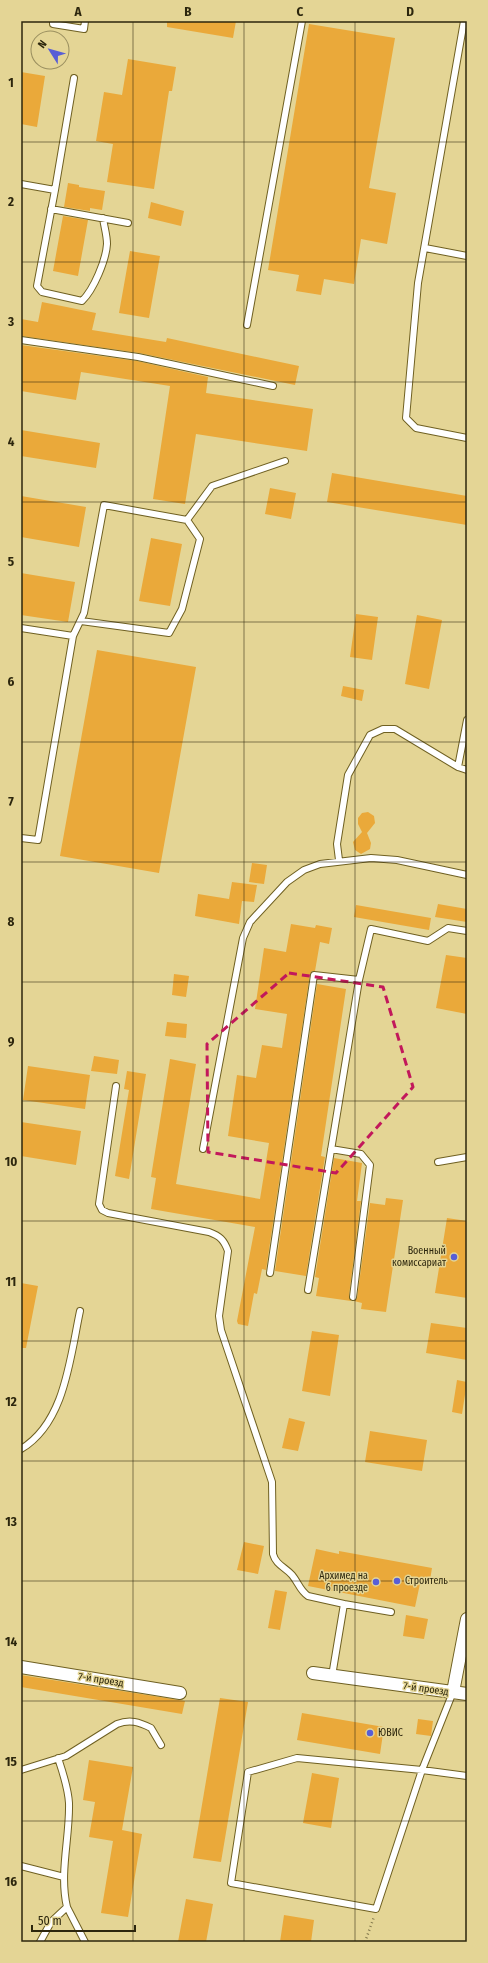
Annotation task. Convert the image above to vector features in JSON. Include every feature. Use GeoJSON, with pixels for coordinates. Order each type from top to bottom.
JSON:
{"type":"FeatureCollection","features":[{"type":"Feature","properties":{"kind":"street"},"geometry":{"type":"LineString","coordinates":[[453,1692],[467,1619]]}},
{"type":"Feature","properties":{"kind":"street","name":"7-й проезд"},"geometry":{"type":"LineString","coordinates":[[21,1667],[180,1693]]}},
{"type":"Feature","properties":{"kind":"street","name":"7-й проезд"},"geometry":{"type":"LineString","coordinates":[[313,1673],[467,1694]]}},
{"type":"Feature","properties":{"kind":"lane"},"geometry":{"type":"LineString","coordinates":[[53,21],[53,24],[84,29],[85,21]]}},
{"type":"Feature","properties":{"kind":"lane"},"geometry":{"type":"LineString","coordinates":[[247,325],[302,21]]}},
{"type":"Feature","properties":{"kind":"lane"},"geometry":{"type":"LineString","coordinates":[[464,21],[418,283],[406,418],[416,428],[467,438]]}},
{"type":"Feature","properties":{"kind":"lane"},"geometry":{"type":"LineString","coordinates":[[460,42],[467,46]]}},
{"type":"Feature","properties":{"kind":"lane"},"geometry":{"type":"LineString","coordinates":[[74,78],[37,286],[42,292],[82,301],[90,294],[105,257],[107,243],[103,218]]}},
{"type":"Feature","properties":{"kind":"lane"},"geometry":{"type":"LineString","coordinates":[[21,184],[55,190]]}},
{"type":"Feature","properties":{"kind":"lane"},"geometry":{"type":"LineString","coordinates":[[51,209],[128,223]]}},
{"type":"Feature","properties":{"kind":"lane"},"geometry":{"type":"LineString","coordinates":[[425,248],[467,256]]}},
{"type":"Feature","properties":{"kind":"lane"},"geometry":{"type":"LineString","coordinates":[[21,340],[138,357],[273,386]]}},
{"type":"Feature","properties":{"kind":"lane"},"geometry":{"type":"LineString","coordinates":[[187,520],[212,486],[285,461]]}},
{"type":"Feature","properties":{"kind":"lane"},"geometry":{"type":"LineString","coordinates":[[21,838],[38,840],[73,636],[84,613],[104,505],[187,520],[200,539],[182,609],[169,633],[81,621]]}},
{"type":"Feature","properties":{"kind":"lane"},"geometry":{"type":"LineString","coordinates":[[21,628],[73,636]]}},
{"type":"Feature","properties":{"kind":"lane"},"geometry":{"type":"LineString","coordinates":[[458,767],[467,720]]}},
{"type":"Feature","properties":{"kind":"lane"},"geometry":{"type":"LineString","coordinates":[[339,860],[336,844],[348,775],[370,736],[382,729],[395,730],[458,767],[467,770]]}},
{"type":"Feature","properties":{"kind":"lane"},"geometry":{"type":"LineString","coordinates":[[203,1149],[244,938],[250,922],[287,882],[304,870],[320,864],[339,860],[371,858],[397,860],[467,875]]}},
{"type":"Feature","properties":{"kind":"lane"},"geometry":{"type":"LineString","coordinates":[[308,1290],[359,980],[371,929],[428,941],[448,928],[467,931]]}},
{"type":"Feature","properties":{"kind":"lane"},"geometry":{"type":"LineString","coordinates":[[270,1273],[314,975],[359,980]]}},
{"type":"Feature","properties":{"kind":"lane"},"geometry":{"type":"LineString","coordinates":[[116,1086],[99,1204],[102,1210],[108,1213],[209,1232],[219,1236],[225,1242],[228,1251],[219,1316],[221,1330],[272,1482],[274,1560],[292,1575],[304,1594],[308,1596],[391,1612]]}},
{"type":"Feature","properties":{"kind":"lane"},"geometry":{"type":"LineString","coordinates":[[331,1149],[361,1154],[370,1165],[353,1297]]}},
{"type":"Feature","properties":{"kind":"lane"},"geometry":{"type":"LineString","coordinates":[[438,1162],[467,1157]]}},
{"type":"Feature","properties":{"kind":"lane"},"geometry":{"type":"LineString","coordinates":[[21,1449],[36,1440],[49,1422],[60,1399],[80,1311]]}},
{"type":"Feature","properties":{"kind":"lane"},"geometry":{"type":"LineString","coordinates":[[332,1676],[344,1604]]}},
{"type":"Feature","properties":{"kind":"lane"},"geometry":{"type":"LineString","coordinates":[[453,1692],[422,1770],[376,1909],[231,1884],[248,1772],[297,1758],[422,1770],[467,1776]]}},
{"type":"Feature","properties":{"kind":"lane"},"geometry":{"type":"LineString","coordinates":[[21,1770],[66,1756],[117,1724],[126,1721],[135,1722],[151,1728],[161,1745]]}},
{"type":"Feature","properties":{"kind":"lane"},"geometry":{"type":"LineString","coordinates":[[58,1758],[66,1781],[69,1803],[63,1889],[67,1906],[85,1942]]}},
{"type":"Feature","properties":{"kind":"lane"},"geometry":{"type":"LineString","coordinates":[[21,1866],[64,1877]]}},
{"type":"Feature","properties":{"kind":"lane"},"geometry":{"type":"LineString","coordinates":[[40,1942],[52,1922],[67,1906]]}},
{"type":"Feature","properties":{"kind":"path"},"geometry":{"type":"LineString","coordinates":[[365,1942],[376,1909]]}},
{"type":"Feature","properties":{"kind":"highlighted area"},"geometry":{"type":"Polygon","coordinates":[[[289,973],[383,987],[413,1087],[336,1173],[208,1152],[207,1044],[289,973]]]}},
{"type":"Feature","properties":{"kind":"building"},"geometry":{"type":"Polygon","coordinates":[[[167,21],[236,21],[233,38],[167,27],[167,21]]]}},
{"type":"Feature","properties":{"kind":"building"},"geometry":{"type":"Polygon","coordinates":[[[309,24],[395,38],[369,188],[396,193],[387,244],[361,239],[354,284],[324,279],[321,295],[296,291],[299,275],[268,270],[309,24]]]}},
{"type":"Feature","properties":{"kind":"building"},"geometry":{"type":"Polygon","coordinates":[[[128,59],[176,67],[172,91],[169,91],[154,189],[107,182],[113,144],[96,141],[104,92],[122,95],[128,59]]]}},
{"type":"Feature","properties":{"kind":"building"},"geometry":{"type":"Polygon","coordinates":[[[21,72],[45,76],[37,127],[21,124],[21,72]]]}},
{"type":"Feature","properties":{"kind":"building"},"geometry":{"type":"Polygon","coordinates":[[[68,183],[79,185],[79,187],[105,191],[102,210],[90,208],[90,211],[64,207],[68,183]]]}},
{"type":"Feature","properties":{"kind":"building"},"geometry":{"type":"Polygon","coordinates":[[[151,202],[184,211],[181,226],[148,218],[151,202]]]}},
{"type":"Feature","properties":{"kind":"building"},"geometry":{"type":"Polygon","coordinates":[[[63,216],[88,220],[78,276],[53,271],[63,216]]]}},
{"type":"Feature","properties":{"kind":"building"},"geometry":{"type":"Polygon","coordinates":[[[130,251],[160,256],[149,318],[119,313],[130,251]]]}},
{"type":"Feature","properties":{"kind":"building"},"geometry":{"type":"Polygon","coordinates":[[[42,302],[96,313],[92,330],[166,342],[167,338],[299,366],[295,385],[139,353],[21,336],[21,319],[38,322],[42,302]]]}},
{"type":"Feature","properties":{"kind":"building"},"geometry":{"type":"Polygon","coordinates":[[[21,345],[137,361],[208,377],[206,393],[313,409],[307,451],[196,434],[185,504],[153,499],[170,386],[81,372],[76,400],[21,391],[21,345]]]}},
{"type":"Feature","properties":{"kind":"building"},"geometry":{"type":"Polygon","coordinates":[[[21,430],[100,443],[96,468],[21,456],[21,430]]]}},
{"type":"Feature","properties":{"kind":"building"},"geometry":{"type":"Polygon","coordinates":[[[332,473],[467,496],[467,525],[327,502],[332,473]]]}},
{"type":"Feature","properties":{"kind":"building"},"geometry":{"type":"Polygon","coordinates":[[[270,488],[296,493],[291,519],[265,514],[270,488]]]}},
{"type":"Feature","properties":{"kind":"building"},"geometry":{"type":"Polygon","coordinates":[[[21,496],[86,507],[79,547],[21,537],[21,496]]]}},
{"type":"Feature","properties":{"kind":"building"},"geometry":{"type":"Polygon","coordinates":[[[151,538],[182,544],[170,606],[139,601],[151,538]]]}},
{"type":"Feature","properties":{"kind":"building"},"geometry":{"type":"Polygon","coordinates":[[[21,573],[75,582],[68,622],[21,615],[21,573]]]}},
{"type":"Feature","properties":{"kind":"building"},"geometry":{"type":"Polygon","coordinates":[[[356,614],[378,617],[372,660],[350,657],[356,614]]]}},
{"type":"Feature","properties":{"kind":"building"},"geometry":{"type":"Polygon","coordinates":[[[417,615],[442,620],[429,689],[405,684],[417,615]]]}},
{"type":"Feature","properties":{"kind":"building"},"geometry":{"type":"Polygon","coordinates":[[[97,650],[196,667],[159,873],[60,856],[97,650]]]}},
{"type":"Feature","properties":{"kind":"building"},"geometry":{"type":"Polygon","coordinates":[[[343,686],[364,690],[362,701],[341,696],[343,686]]]}},
{"type":"Feature","properties":{"kind":"building"},"geometry":{"type":"Polygon","coordinates":[[[368,812],[374,816],[375,823],[367,833],[371,843],[370,849],[361,854],[355,850],[353,842],[362,832],[358,824],[358,818],[362,813],[368,812]]]}},
{"type":"Feature","properties":{"kind":"building"},"geometry":{"type":"Polygon","coordinates":[[[252,863],[267,865],[264,884],[249,882],[252,863]]]}},
{"type":"Feature","properties":{"kind":"building"},"geometry":{"type":"Polygon","coordinates":[[[232,882],[257,885],[254,902],[242,901],[239,924],[195,916],[198,894],[229,899],[232,882]]]}},
{"type":"Feature","properties":{"kind":"building"},"geometry":{"type":"Polygon","coordinates":[[[438,904],[467,909],[467,922],[435,917],[438,904]]]}},
{"type":"Feature","properties":{"kind":"building"},"geometry":{"type":"Polygon","coordinates":[[[356,905],[431,918],[429,930],[354,917],[356,905]]]}},
{"type":"Feature","properties":{"kind":"building"},"geometry":{"type":"Polygon","coordinates":[[[291,924],[315,928],[316,925],[332,928],[329,944],[320,942],[315,971],[312,971],[310,974],[266,1270],[262,1269],[257,1294],[254,1293],[248,1326],[238,1324],[237,1321],[255,1227],[151,1209],[156,1178],[151,1177],[170,1059],[196,1064],[176,1184],[260,1199],[269,1143],[228,1136],[237,1075],[256,1078],[262,1045],[282,1048],[287,1014],[255,1009],[264,948],[286,952],[291,924]]]}},
{"type":"Feature","properties":{"kind":"building"},"geometry":{"type":"Polygon","coordinates":[[[446,955],[467,958],[467,1014],[436,1008],[446,955]]]}},
{"type":"Feature","properties":{"kind":"building"},"geometry":{"type":"Polygon","coordinates":[[[174,974],[189,976],[186,997],[172,995],[174,974]]]}},
{"type":"Feature","properties":{"kind":"building"},"geometry":{"type":"Polygon","coordinates":[[[317,984],[346,989],[321,1156],[325,1157],[306,1276],[275,1271],[317,984]]]}},
{"type":"Feature","properties":{"kind":"building"},"geometry":{"type":"Polygon","coordinates":[[[167,1022],[187,1024],[186,1038],[165,1036],[167,1022]]]}},
{"type":"Feature","properties":{"kind":"building"},"geometry":{"type":"Polygon","coordinates":[[[94,1056],[119,1060],[117,1074],[91,1071],[94,1056]]]}},
{"type":"Feature","properties":{"kind":"building"},"geometry":{"type":"Polygon","coordinates":[[[28,1066],[90,1075],[85,1109],[23,1100],[28,1066]]]}},
{"type":"Feature","properties":{"kind":"building"},"geometry":{"type":"Polygon","coordinates":[[[127,1071],[146,1074],[129,1179],[115,1176],[129,1090],[124,1089],[127,1071]]]}},
{"type":"Feature","properties":{"kind":"building"},"geometry":{"type":"Polygon","coordinates":[[[21,1122],[81,1131],[76,1165],[21,1156],[21,1122]]]}},
{"type":"Feature","properties":{"kind":"building"},"geometry":{"type":"Polygon","coordinates":[[[334,1158],[362,1163],[357,1201],[361,1201],[349,1296],[351,1301],[316,1296],[319,1278],[315,1277],[334,1158]]]}},
{"type":"Feature","properties":{"kind":"building"},"geometry":{"type":"Polygon","coordinates":[[[386,1198],[403,1200],[386,1312],[361,1309],[362,1303],[354,1301],[357,1298],[370,1203],[385,1205],[386,1198]]]}},
{"type":"Feature","properties":{"kind":"building","name":"Военный комиссариат"},"geometry":{"type":"Polygon","coordinates":[[[447,1218],[467,1221],[467,1298],[435,1293],[447,1218]]]}},
{"type":"Feature","properties":{"kind":"building"},"geometry":{"type":"Polygon","coordinates":[[[21,1283],[38,1286],[26,1348],[21,1348],[21,1283]]]}},
{"type":"Feature","properties":{"kind":"building"},"geometry":{"type":"Polygon","coordinates":[[[431,1323],[467,1328],[467,1360],[426,1353],[431,1323]]]}},
{"type":"Feature","properties":{"kind":"building"},"geometry":{"type":"Polygon","coordinates":[[[312,1331],[339,1335],[330,1396],[302,1391],[312,1331]]]}},
{"type":"Feature","properties":{"kind":"building"},"geometry":{"type":"Polygon","coordinates":[[[457,1380],[467,1382],[462,1414],[452,1412],[457,1380]]]}},
{"type":"Feature","properties":{"kind":"building"},"geometry":{"type":"Polygon","coordinates":[[[289,1418],[305,1422],[298,1451],[282,1448],[289,1418]]]}},
{"type":"Feature","properties":{"kind":"building"},"geometry":{"type":"Polygon","coordinates":[[[370,1431],[427,1440],[422,1471],[365,1462],[370,1431]]]}},
{"type":"Feature","properties":{"kind":"building"},"geometry":{"type":"Polygon","coordinates":[[[244,1542],[264,1546],[258,1574],[237,1570],[244,1542]]]}},
{"type":"Feature","properties":{"kind":"building"},"geometry":{"type":"Polygon","coordinates":[[[316,1549],[339,1554],[339,1551],[432,1568],[430,1580],[421,1579],[415,1607],[308,1586],[316,1549]]]}},
{"type":"Feature","properties":{"kind":"building"},"geometry":{"type":"Polygon","coordinates":[[[275,1590],[287,1592],[280,1630],[268,1628],[275,1590]]]}},
{"type":"Feature","properties":{"kind":"building"},"geometry":{"type":"Polygon","coordinates":[[[406,1615],[428,1619],[424,1639],[403,1636],[406,1615]]]}},
{"type":"Feature","properties":{"kind":"building"},"geometry":{"type":"Polygon","coordinates":[[[21,1675],[185,1701],[182,1714],[21,1687],[21,1675]]]}},
{"type":"Feature","properties":{"kind":"building"},"geometry":{"type":"Polygon","coordinates":[[[220,1698],[248,1702],[221,1862],[193,1858],[220,1698]]]}},
{"type":"Feature","properties":{"kind":"building"},"geometry":{"type":"Polygon","coordinates":[[[302,1713],[384,1727],[380,1754],[297,1740],[302,1713]]]}},
{"type":"Feature","properties":{"kind":"building"},"geometry":{"type":"Polygon","coordinates":[[[418,1719],[433,1721],[431,1736],[416,1734],[418,1719]]]}},
{"type":"Feature","properties":{"kind":"building"},"geometry":{"type":"Polygon","coordinates":[[[89,1760],[133,1767],[122,1830],[142,1834],[128,1917],[101,1913],[113,1841],[89,1837],[95,1802],[83,1800],[89,1760]]]}},
{"type":"Feature","properties":{"kind":"building"},"geometry":{"type":"Polygon","coordinates":[[[312,1773],[339,1778],[331,1828],[303,1823],[312,1773]]]}},
{"type":"Feature","properties":{"kind":"building"},"geometry":{"type":"Polygon","coordinates":[[[186,1899],[213,1904],[206,1942],[178,1942],[186,1899]]]}},
{"type":"Feature","properties":{"kind":"building"},"geometry":{"type":"Polygon","coordinates":[[[284,1915],[314,1920],[311,1942],[280,1942],[284,1915]]]}},
{"type":"Feature","properties":{"kind":"place","name":"Военный комиссариат"},"geometry":{"type":"Point","coordinates":[454,1257]}},
{"type":"Feature","properties":{"kind":"place","name":"Строитель"},"geometry":{"type":"Point","coordinates":[397,1581]}},
{"type":"Feature","properties":{"kind":"place","name":"Архимед на 6 проезде"},"geometry":{"type":"Point","coordinates":[376,1582]}},
{"type":"Feature","properties":{"kind":"place","name":"ЮВИС"},"geometry":{"type":"Point","coordinates":[370,1733]}}]}
